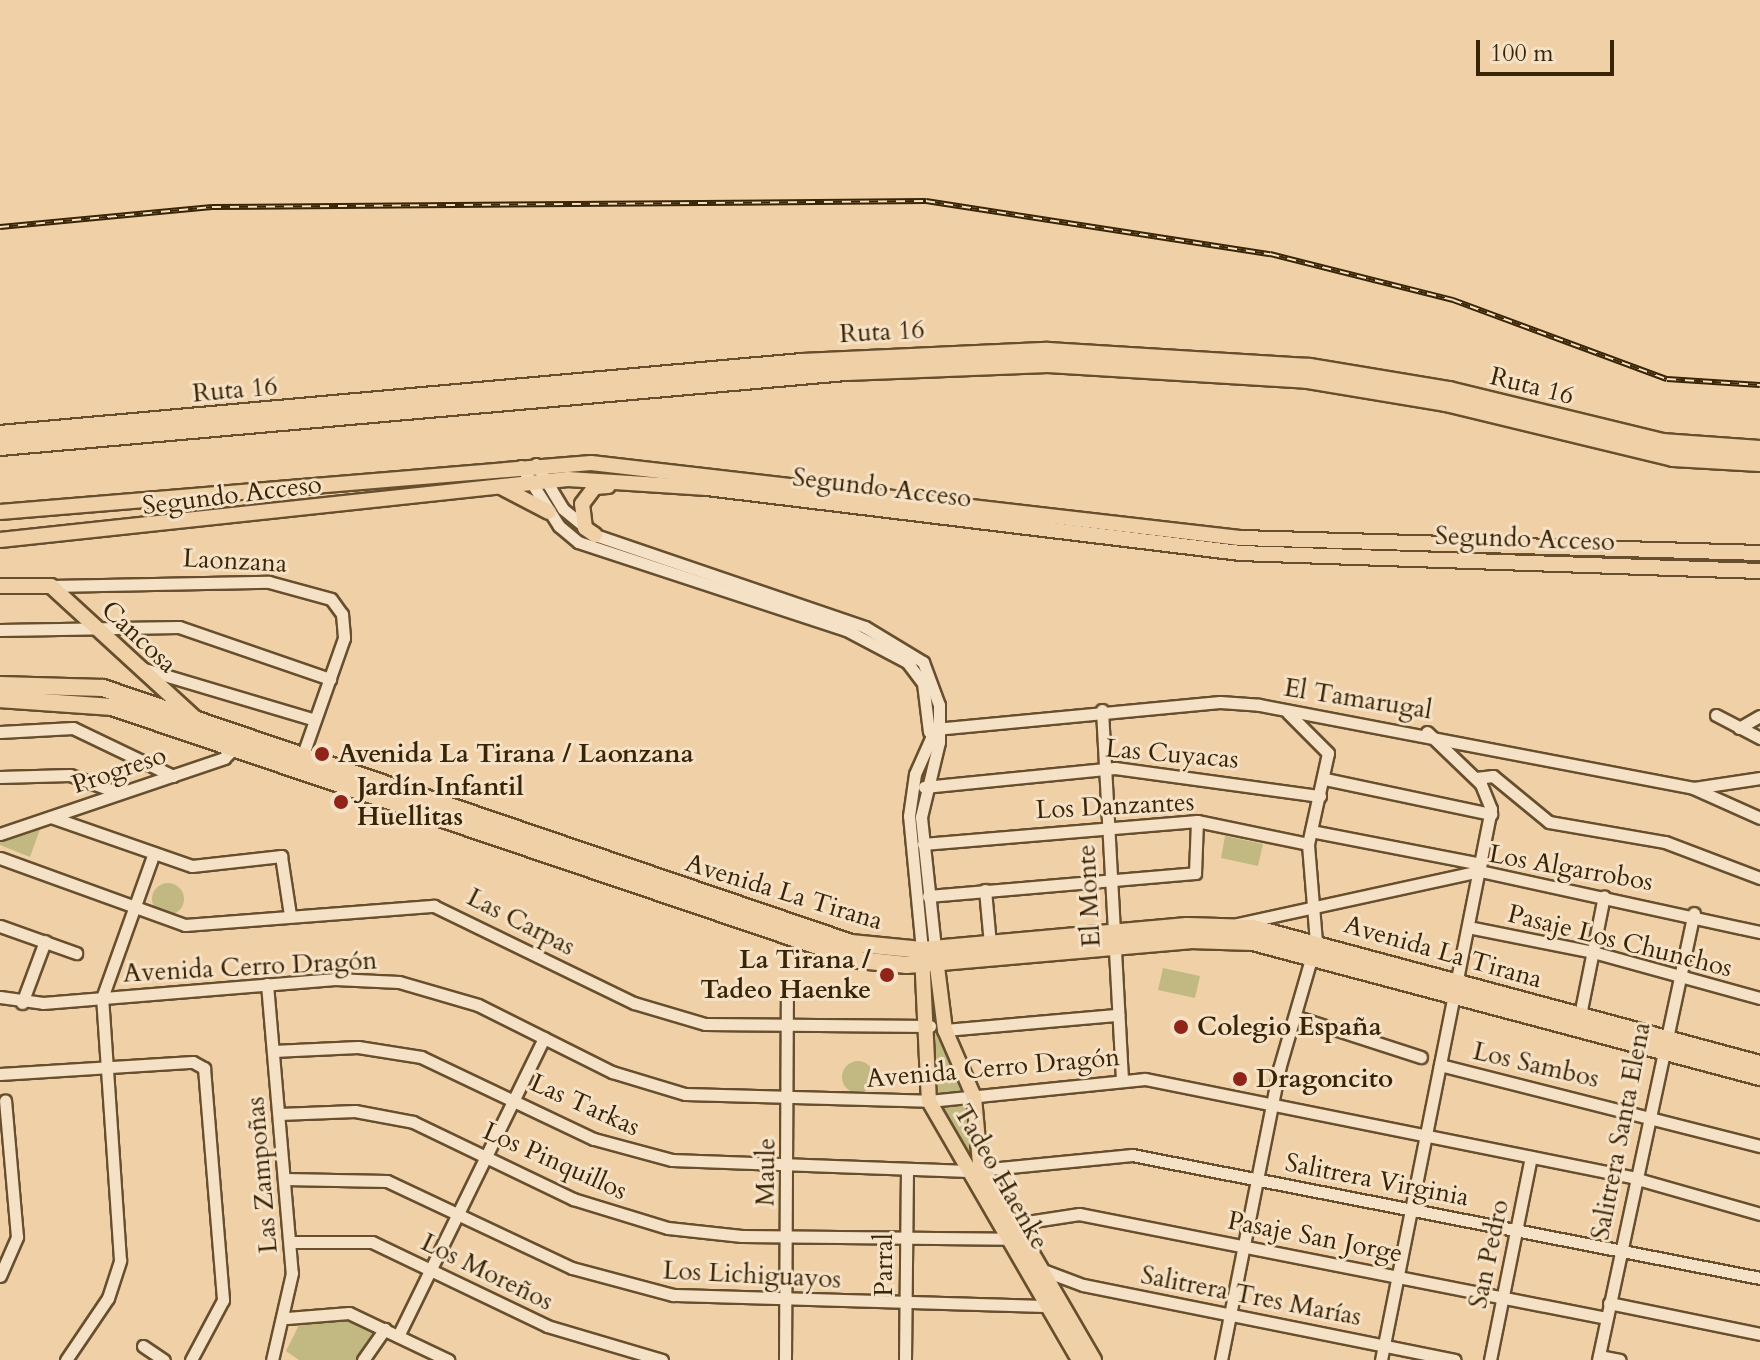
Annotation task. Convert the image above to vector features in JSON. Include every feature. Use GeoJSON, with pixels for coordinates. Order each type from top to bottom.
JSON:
{"type":"FeatureCollection","features":[{"type":"Feature","properties":{"kind":"highway","name":"Ruta 16"},"geometry":{"type":"LineString","coordinates":[[0,434],[816,360],[1048,351],[1310,367],[1449,390],[1662,442],[1760,449]]}},
{"type":"Feature","properties":{"kind":"highway","name":"Ruta 16"},"geometry":{"type":"LineString","coordinates":[[0,447],[846,372],[1048,364],[1307,380],[1446,403],[1673,458],[1760,463]]}},
{"type":"Feature","properties":{"kind":"highway","name":"Avenida La Tirana"},"geometry":{"type":"LineString","coordinates":[[0,685],[88,685],[197,720],[238,741]]}},
{"type":"Feature","properties":{"kind":"highway","name":"Avenida La Tirana"},"geometry":{"type":"LineString","coordinates":[[0,699],[98,703],[238,741],[836,939],[929,956],[1232,926],[1662,1043],[1760,1064]]}},
{"type":"Feature","properties":{"kind":"highway","name":"Avenida La Tirana"},"geometry":{"type":"LineString","coordinates":[[929,956],[990,944],[1114,939],[1235,940],[1315,948]]}},
{"type":"Feature","properties":{"kind":"highway","name":"Avenida La Tirana"},"geometry":{"type":"LineString","coordinates":[[1456,988],[1580,1015],[1760,1077]]}},
{"type":"Feature","properties":{"kind":"main road","name":"Segundo Acceso"},"geometry":{"type":"LineString","coordinates":[[0,512],[164,504],[528,465],[772,480],[1252,539],[1760,553]]}},
{"type":"Feature","properties":{"kind":"main road","name":"Segundo Acceso"},"geometry":{"type":"LineString","coordinates":[[0,540],[535,479],[652,484],[1240,553],[1760,571]]}},
{"type":"Feature","properties":{"kind":"main road"},"geometry":{"type":"LineString","coordinates":[[595,535],[582,516],[590,490],[652,484]]}},
{"type":"Feature","properties":{"kind":"main road"},"geometry":{"type":"LineString","coordinates":[[488,486],[517,491],[549,512]]}},
{"type":"Feature","properties":{"kind":"main road","name":"Laonzana"},"geometry":{"type":"LineString","coordinates":[[0,586],[51,586]]}},
{"type":"Feature","properties":{"kind":"main road","name":"Cancosa"},"geometry":{"type":"LineString","coordinates":[[51,586],[128,665],[197,720]]}},
{"type":"Feature","properties":{"kind":"main road","name":"Tadeo Haenke"},"geometry":{"type":"LineString","coordinates":[[929,956],[929,1101],[1014,1224],[1094,1360]]}},
{"type":"Feature","properties":{"kind":"main road","name":"Tadeo Haenke"},"geometry":{"type":"LineString","coordinates":[[929,956],[945,1030],[974,1097],[976,1170],[1009,1239],[1079,1360]]}},
{"type":"Feature","properties":{"kind":"street"},"geometry":{"type":"LineString","coordinates":[[528,465],[549,512],[568,535],[607,556],[846,630],[907,662],[923,683],[934,730]]}},
{"type":"Feature","properties":{"kind":"street"},"geometry":{"type":"LineString","coordinates":[[535,479],[570,518],[595,535],[886,635],[927,669],[934,730]]}},
{"type":"Feature","properties":{"kind":"street","name":"Laonzana"},"geometry":{"type":"LineString","coordinates":[[51,586],[269,582],[323,595],[338,606],[345,628],[300,763]]}},
{"type":"Feature","properties":{"kind":"street"},"geometry":{"type":"LineString","coordinates":[[0,630],[179,627],[330,679]]}},
{"type":"Feature","properties":{"kind":"street"},"geometry":{"type":"LineString","coordinates":[[128,665],[315,720]]}},
{"type":"Feature","properties":{"kind":"street","name":"El Tamarugal"},"geometry":{"type":"LineString","coordinates":[[934,730],[1102,710],[1220,702],[1427,732],[1693,788],[1760,818]]}},
{"type":"Feature","properties":{"kind":"street","name":"El Monte"},"geometry":{"type":"LineString","coordinates":[[1102,710],[1122,1079]]}},
{"type":"Feature","properties":{"kind":"street"},"geometry":{"type":"LineString","coordinates":[[1221,1360],[1272,1104],[1300,1018],[1315,948],[1308,844],[1325,779],[1326,744],[1285,710]]}},
{"type":"Feature","properties":{"kind":"street"},"geometry":{"type":"LineString","coordinates":[[1716,715],[1760,738]]}},
{"type":"Feature","properties":{"kind":"street"},"geometry":{"type":"LineString","coordinates":[[1739,728],[1760,716]]}},
{"type":"Feature","properties":{"kind":"street"},"geometry":{"type":"LineString","coordinates":[[0,732],[73,728],[173,776]]}},
{"type":"Feature","properties":{"kind":"street","name":"Tadeo Haenke"},"geometry":{"type":"LineString","coordinates":[[929,956],[923,844],[924,787],[939,742],[934,730]]}},
{"type":"Feature","properties":{"kind":"street","name":"Tadeo Haenke"},"geometry":{"type":"LineString","coordinates":[[929,956],[909,816],[934,730]]}},
{"type":"Feature","properties":{"kind":"street"},"geometry":{"type":"LineString","coordinates":[[1381,1360],[1491,814],[1476,778],[1427,732]]}},
{"type":"Feature","properties":{"kind":"street","name":"Progreso"},"geometry":{"type":"LineString","coordinates":[[0,834],[173,776],[238,741]]}},
{"type":"Feature","properties":{"kind":"street","name":"Las Cuyacas"},"geometry":{"type":"LineString","coordinates":[[924,787],[1105,768],[1320,796]]}},
{"type":"Feature","properties":{"kind":"street"},"geometry":{"type":"LineString","coordinates":[[0,777],[70,775],[120,794]]}},
{"type":"Feature","properties":{"kind":"street"},"geometry":{"type":"LineString","coordinates":[[1476,778],[1493,776],[1549,822],[1665,842],[1760,878]]}},
{"type":"Feature","properties":{"kind":"street"},"geometry":{"type":"LineString","coordinates":[[1693,788],[1760,778]]}},
{"type":"Feature","properties":{"kind":"street"},"geometry":{"type":"LineString","coordinates":[[1325,779],[1491,814]]}},
{"type":"Feature","properties":{"kind":"street"},"geometry":{"type":"LineString","coordinates":[[51,817],[192,866],[281,856],[290,915]]}},
{"type":"Feature","properties":{"kind":"street"},"geometry":{"type":"LineString","coordinates":[[928,896],[1111,876],[1195,873],[1197,821]]}},
{"type":"Feature","properties":{"kind":"street","name":"Los Danzantes"},"geometry":{"type":"LineString","coordinates":[[923,844],[1108,825],[1197,821],[1308,844]]}},
{"type":"Feature","properties":{"kind":"street"},"geometry":{"type":"LineString","coordinates":[[1311,831],[1480,868]]}},
{"type":"Feature","properties":{"kind":"street"},"geometry":{"type":"LineString","coordinates":[[66,1360],[108,1298],[120,1260],[102,998],[154,853]]}},
{"type":"Feature","properties":{"kind":"street","name":"Las Carpas"},"geometry":{"type":"LineString","coordinates":[[0,858],[185,925],[434,906],[668,1016],[790,1027],[930,1026]]}},
{"type":"Feature","properties":{"kind":"street","name":"Los Algarrobos"},"geometry":{"type":"LineString","coordinates":[[1232,926],[1480,868],[1694,913],[1760,932]]}},
{"type":"Feature","properties":{"kind":"street"},"geometry":{"type":"LineString","coordinates":[[985,890],[990,944]]}},
{"type":"Feature","properties":{"kind":"street"},"geometry":{"type":"LineString","coordinates":[[1580,1015],[1604,896]]}},
{"type":"Feature","properties":{"kind":"street","name":"Salitrera Santa Elena"},"geometry":{"type":"LineString","coordinates":[[1598,1358],[1662,1043],[1694,913]]}},
{"type":"Feature","properties":{"kind":"street"},"geometry":{"type":"LineString","coordinates":[[0,926],[76,953]]}},
{"type":"Feature","properties":{"kind":"street","name":"Pasaje Los Chunchos"},"geometry":{"type":"LineString","coordinates":[[1468,927],[1593,952],[1760,998]]}},
{"type":"Feature","properties":{"kind":"street"},"geometry":{"type":"LineString","coordinates":[[22,1003],[45,941]]}},
{"type":"Feature","properties":{"kind":"street","name":"Avenida Cerro Dragón"},"geometry":{"type":"LineString","coordinates":[[0,997],[22,1003],[351,979],[414,985],[654,1087],[789,1100],[929,1101],[1122,1079],[1272,1104],[1634,1178],[1760,1214]]}},
{"type":"Feature","properties":{"kind":"street","name":"Las Zampoñas"},"geometry":{"type":"LineString","coordinates":[[267,984],[291,1242],[287,1318],[272,1360]]}},
{"type":"Feature","properties":{"kind":"street","name":"Maule"},"geometry":{"type":"LineString","coordinates":[[785,1360],[790,1027],[787,985]]}},
{"type":"Feature","properties":{"kind":"street"},"geometry":{"type":"LineString","coordinates":[[945,1030],[1118,1015]]}},
{"type":"Feature","properties":{"kind":"street"},"geometry":{"type":"LineString","coordinates":[[1300,1018],[1421,1057]]}},
{"type":"Feature","properties":{"kind":"street"},"geometry":{"type":"LineString","coordinates":[[398,1336],[544,1038]]}},
{"type":"Feature","properties":{"kind":"street","name":"Las Tarkas"},"geometry":{"type":"LineString","coordinates":[[273,1051],[405,1053],[641,1154],[788,1167],[976,1170]]}},
{"type":"Feature","properties":{"kind":"street"},"geometry":{"type":"LineString","coordinates":[[0,1276],[17,1230],[5,1075],[202,1065],[223,1300],[191,1360]]}},
{"type":"Feature","properties":{"kind":"street","name":"Los Sambos"},"geometry":{"type":"LineString","coordinates":[[1440,1065],[1647,1114],[1760,1146]]}},
{"type":"Feature","properties":{"kind":"street"},"geometry":{"type":"LineString","coordinates":[[0,1114],[5,1101]]}},
{"type":"Feature","properties":{"kind":"street","name":"Los Pinquillos"},"geometry":{"type":"LineString","coordinates":[[279,1114],[386,1115],[642,1222],[787,1237],[1009,1239]]}},
{"type":"Feature","properties":{"kind":"street","name":"Salitrera Virginia"},"geometry":{"type":"LineString","coordinates":[[976,1170],[1132,1155],[1760,1278]]}},
{"type":"Feature","properties":{"kind":"street","name":"San Pedro"},"geometry":{"type":"LineString","coordinates":[[1490,1360],[1531,1157]]}},
{"type":"Feature","properties":{"kind":"street","name":"Parral"},"geometry":{"type":"LineString","coordinates":[[905,1360],[907,1169]]}},
{"type":"Feature","properties":{"kind":"street","name":"Los Lichiguayos"},"geometry":{"type":"LineString","coordinates":[[285,1179],[375,1178],[619,1284],[699,1299],[1048,1306]]}},
{"type":"Feature","properties":{"kind":"street","name":"Pasaje San Jorge"},"geometry":{"type":"LineString","coordinates":[[1014,1224],[1079,1214],[1606,1318]]}},
{"type":"Feature","properties":{"kind":"street","name":"Los Moreños"},"geometry":{"type":"LineString","coordinates":[[291,1242],[362,1240],[431,1269],[569,1335],[662,1360]]}},
{"type":"Feature","properties":{"kind":"street","name":"Salitrera Tres Marías"},"geometry":{"type":"LineString","coordinates":[[1040,1269],[1230,1315],[1454,1360]]}},
{"type":"Feature","properties":{"kind":"street"},"geometry":{"type":"LineString","coordinates":[[1609,1303],[1760,1334]]}},
{"type":"Feature","properties":{"kind":"street"},"geometry":{"type":"LineString","coordinates":[[287,1318],[335,1311],[385,1329],[448,1360]]}},
{"type":"Feature","properties":{"kind":"street"},"geometry":{"type":"LineString","coordinates":[[363,1360],[385,1329]]}},
{"type":"Feature","properties":{"kind":"street"},"geometry":{"type":"LineString","coordinates":[[143,1346],[164,1360]]}},
{"type":"Feature","properties":{"kind":"street"},"geometry":{"type":"LineString","coordinates":[[1598,1358],[1620,1360]]}},
{"type":"Feature","properties":{"kind":"shaded area"},"geometry":{"type":"Polygon","coordinates":[[[42,824],[30,857],[0,845],[0,837],[42,824]]]}},
{"type":"Feature","properties":{"kind":"shaded area"},"geometry":{"type":"Polygon","coordinates":[[[1225,836],[1263,844],[1258,866],[1221,858],[1225,836]]]}},
{"type":"Feature","properties":{"kind":"shaded area"},"geometry":{"type":"Polygon","coordinates":[[[168,883],[179,888],[184,899],[179,910],[168,915],[157,910],[152,899],[157,888],[168,883]]]}},
{"type":"Feature","properties":{"kind":"shaded area"},"geometry":{"type":"Polygon","coordinates":[[[1163,968],[1200,976],[1195,998],[1158,990],[1163,968]]]}},
{"type":"Feature","properties":{"kind":"shaded area"},"geometry":{"type":"Polygon","coordinates":[[[933,972],[965,1092],[934,1095],[933,972]]]}},
{"type":"Feature","properties":{"kind":"shaded area"},"geometry":{"type":"Polygon","coordinates":[[[858,1061],[869,1066],[874,1077],[869,1088],[858,1093],[847,1088],[842,1077],[847,1066],[858,1061]]]}},
{"type":"Feature","properties":{"kind":"shaded area"},"geometry":{"type":"Polygon","coordinates":[[[967,1102],[971,1155],[968,1157],[936,1106],[967,1102]]]}},
{"type":"Feature","properties":{"kind":"shaded area"},"geometry":{"type":"Polygon","coordinates":[[[336,1317],[376,1331],[357,1360],[299,1360],[286,1351],[300,1323],[336,1317]]]}},
{"type":"Feature","properties":{"kind":"railway"},"geometry":{"type":"LineString","coordinates":[[0,227],[212,207],[926,201],[1270,254],[1453,300],[1667,379],[1760,385]]}},
{"type":"Feature","properties":{"kind":"place","name":"Avenida La Tirana / Laonzana"},"geometry":{"type":"Point","coordinates":[322,754]}},
{"type":"Feature","properties":{"kind":"place","name":"Jardín Infantil Huellitas"},"geometry":{"type":"Point","coordinates":[341,802]}},
{"type":"Feature","properties":{"kind":"place","name":"La Tirana / Tadeo Haenke"},"geometry":{"type":"Point","coordinates":[887,975]}},
{"type":"Feature","properties":{"kind":"place","name":"Colegio España"},"geometry":{"type":"Point","coordinates":[1181,1027]}},
{"type":"Feature","properties":{"kind":"place","name":"Dragoncito"},"geometry":{"type":"Point","coordinates":[1240,1079]}}]}
